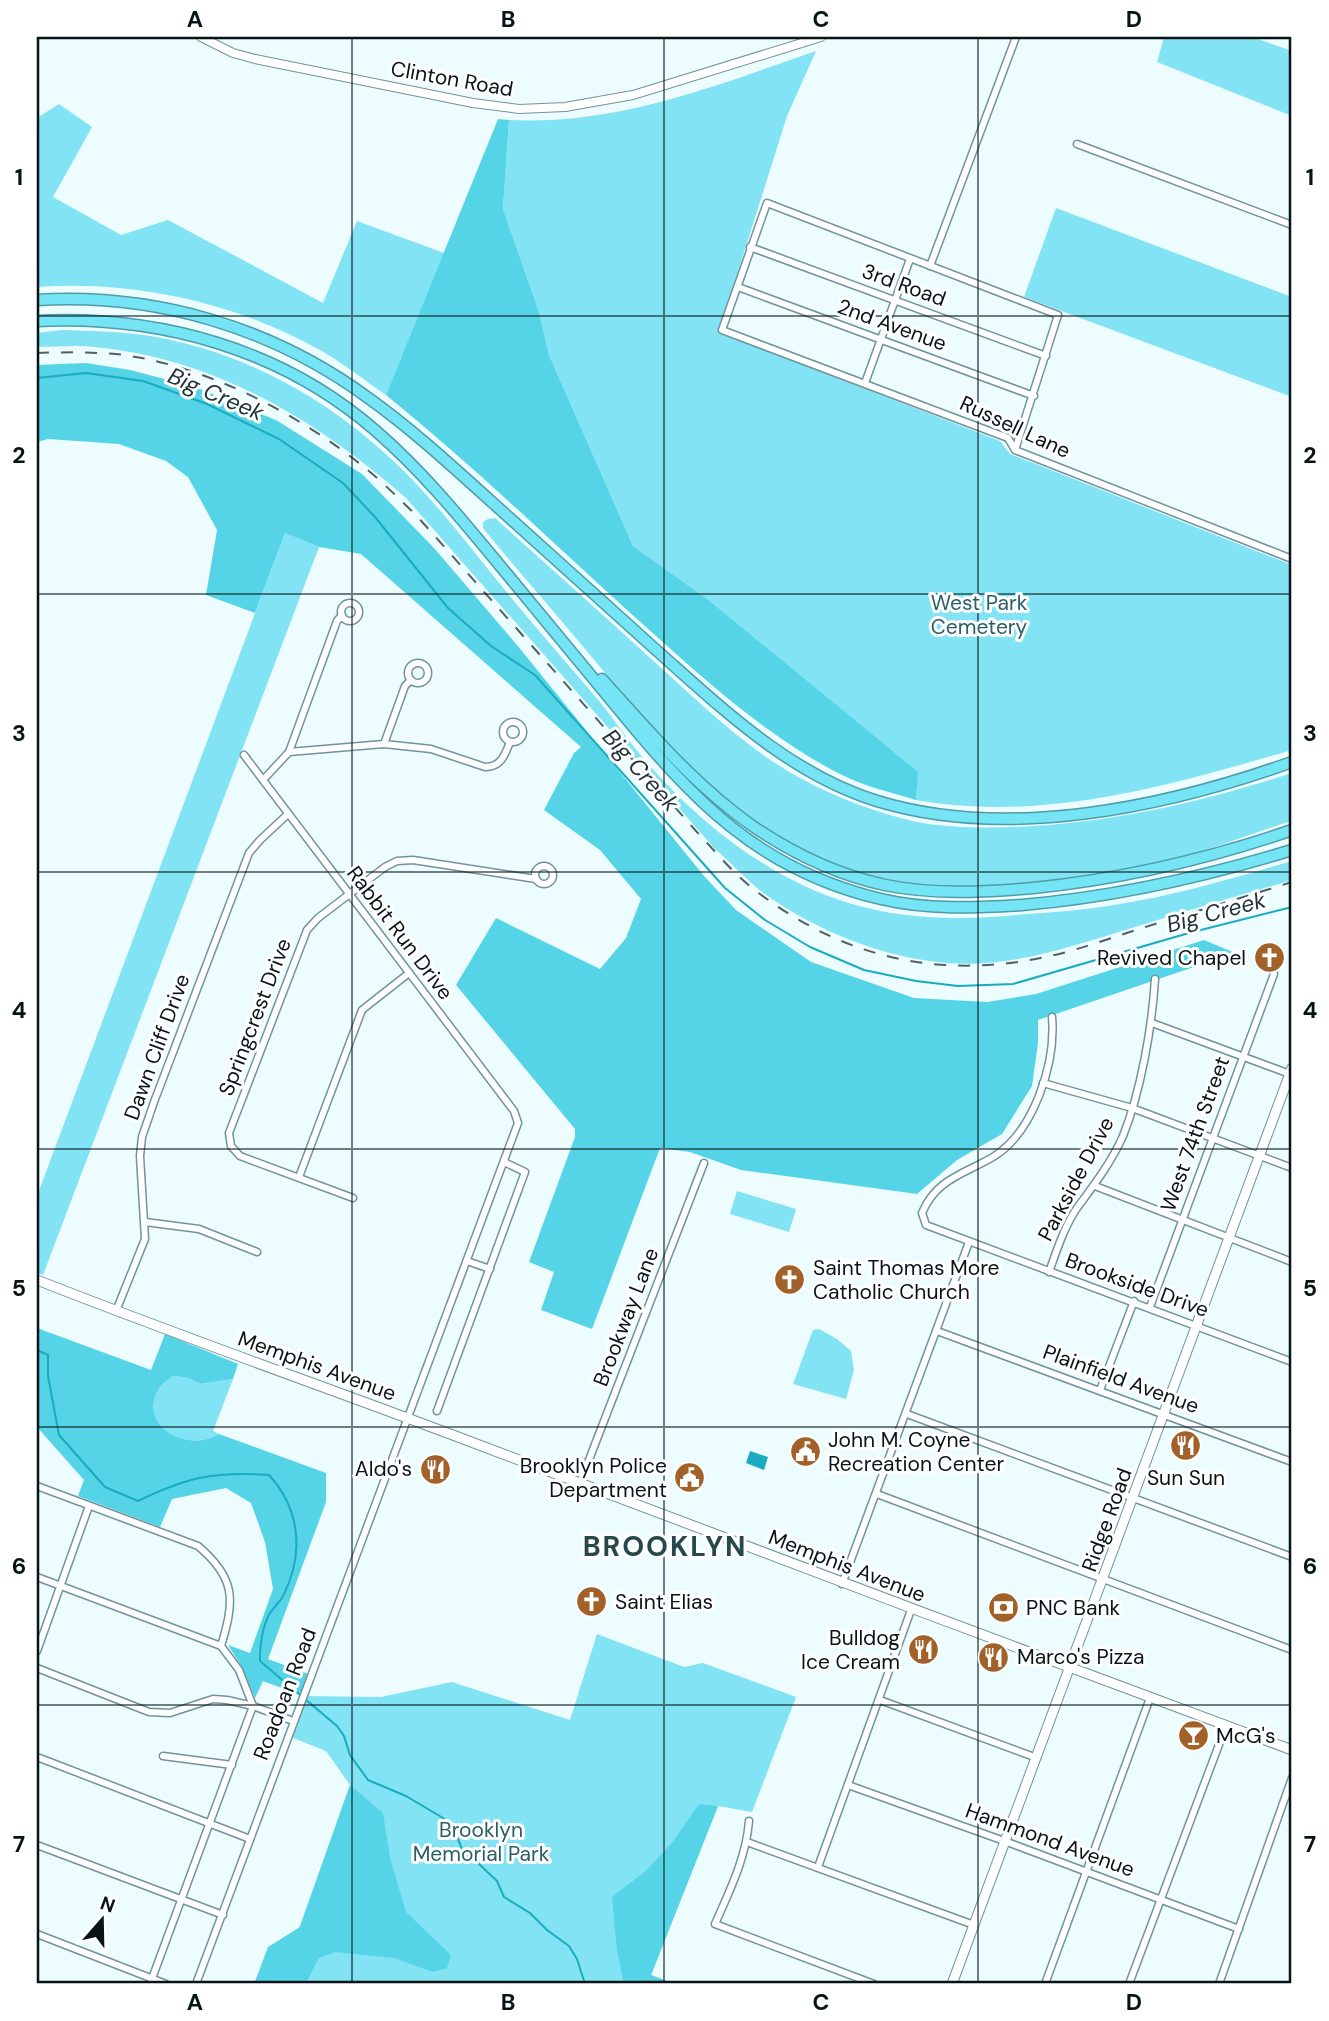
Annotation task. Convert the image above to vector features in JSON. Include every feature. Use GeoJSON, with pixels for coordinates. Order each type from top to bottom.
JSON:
{"type":"FeatureCollection","features":[{"type":"Feature","properties":{"kind":"highway"},"geometry":{"type":"LineString","coordinates":[[37,300],[117,300],[177,310],[250,332],[313,361],[368,397],[421,439],[758,737],[814,773],[872,799],[916,811],[958,817],[1012,818],[1068,814],[1161,800],[1292,762]]}},
{"type":"Feature","properties":{"kind":"highway"},"geometry":{"type":"LineString","coordinates":[[37,321],[116,321],[175,331],[236,349],[302,379],[345,407],[402,455],[444,499],[648,745],[713,813],[773,857],[802,872],[843,889],[884,900],[919,906],[962,908],[1036,904],[1149,887],[1218,872],[1292,850]]}},
{"type":"Feature","properties":{"kind":"highway"},"geometry":{"type":"LineString","coordinates":[[544,619],[583,657],[664,747],[736,814],[804,857],[860,878],[896,887],[945,892],[1060,885],[1153,870],[1292,830]]}},
{"type":"Feature","properties":{"kind":"main road","name":"Ridge Road"},"geometry":{"type":"LineString","coordinates":[[953,1984],[1291,1072]]}},
{"type":"Feature","properties":{"kind":"main road","name":"Memphis Avenue"},"geometry":{"type":"LineString","coordinates":[[37,1280],[409,1418],[911,1610],[1292,1750]]}},
{"type":"Feature","properties":{"kind":"street","name":"Clinton Road"},"geometry":{"type":"LineString","coordinates":[[201,37],[233,53],[255,59],[473,103],[519,109],[565,107],[633,95],[821,37]]}},
{"type":"Feature","properties":{"kind":"street"},"geometry":{"type":"LineString","coordinates":[[930,266],[1016,37]]}},
{"type":"Feature","properties":{"kind":"street"},"geometry":{"type":"LineString","coordinates":[[1077,144],[1292,225]]}},
{"type":"Feature","properties":{"kind":"street"},"geometry":{"type":"LineString","coordinates":[[738,287],[767,203],[1058,315],[1016,450]]}},
{"type":"Feature","properties":{"kind":"street","name":"3rd Road"},"geometry":{"type":"LineString","coordinates":[[750,247],[1046,356]]}},
{"type":"Feature","properties":{"kind":"street"},"geometry":{"type":"LineString","coordinates":[[866,383],[910,259]]}},
{"type":"Feature","properties":{"kind":"street","name":"Russell Lane"},"geometry":{"type":"LineString","coordinates":[[738,287],[722,330],[1008,438],[1016,450],[1292,559]]}},
{"type":"Feature","properties":{"kind":"street","name":"2nd Avenue"},"geometry":{"type":"LineString","coordinates":[[738,287],[1034,396]]}},
{"type":"Feature","properties":{"kind":"street"},"geometry":{"type":"LineString","coordinates":[[263,780],[289,752],[337,621],[342,615]]}},
{"type":"Feature","properties":{"kind":"street"},"geometry":{"type":"LineString","coordinates":[[384,744],[405,686],[411,680]]}},
{"type":"Feature","properties":{"kind":"street"},"geometry":{"type":"LineString","coordinates":[[289,752],[384,744],[431,749],[492,767],[503,758],[510,741]]}},
{"type":"Feature","properties":{"kind":"street","name":"Rabbit Run Drive"},"geometry":{"type":"LineString","coordinates":[[244,755],[514,1111],[518,1123],[514,1135]]}},
{"type":"Feature","properties":{"kind":"street","name":"Dawn Cliff Drive"},"geometry":{"type":"LineString","coordinates":[[116,1311],[145,1239],[142,1137],[154,1102],[249,853],[288,814]]}},
{"type":"Feature","properties":{"kind":"street","name":"Springcrest Drive"},"geometry":{"type":"LineString","coordinates":[[299,1177],[240,1156],[231,1146],[229,1133],[307,930],[318,918],[385,867],[404,860],[524,875],[536,879]]}},
{"type":"Feature","properties":{"kind":"street"},"geometry":{"type":"LineString","coordinates":[[353,1198],[299,1177],[362,1010],[409,973]]}},
{"type":"Feature","properties":{"kind":"street","name":"West 74th Street"},"geometry":{"type":"LineString","coordinates":[[1150,1307],[1274,974]]}},
{"type":"Feature","properties":{"kind":"street","name":"Parkside Drive"},"geometry":{"type":"LineString","coordinates":[[1049,1272],[1063,1234],[1076,1209],[1095,1186],[1123,1136],[1152,1023],[1155,979]]}},
{"type":"Feature","properties":{"kind":"street"},"geometry":{"type":"LineString","coordinates":[[1052,1017],[1053,1032],[1043,1083],[1132,1108],[1292,1168]]}},
{"type":"Feature","properties":{"kind":"street"},"geometry":{"type":"LineString","coordinates":[[1152,1023],[1291,1072]]}},
{"type":"Feature","properties":{"kind":"street","name":"Brookside Drive"},"geometry":{"type":"LineString","coordinates":[[1043,1083],[1034,1109],[1015,1137],[995,1156],[939,1186],[925,1206],[922,1218],[926,1225],[1292,1362]]}},
{"type":"Feature","properties":{"kind":"street","name":"Roadoan Road"},"geometry":{"type":"LineString","coordinates":[[196,1984],[514,1135]]}},
{"type":"Feature","properties":{"kind":"street"},"geometry":{"type":"LineString","coordinates":[[437,1410],[525,1172],[504,1162]]}},
{"type":"Feature","properties":{"kind":"street","name":"Brookway Lane"},"geometry":{"type":"LineString","coordinates":[[580,1483],[704,1163]]}},
{"type":"Feature","properties":{"kind":"street"},"geometry":{"type":"LineString","coordinates":[[1095,1186],[1292,1262]]}},
{"type":"Feature","properties":{"kind":"street"},"geometry":{"type":"LineString","coordinates":[[145,1222],[198,1228],[257,1252]]}},
{"type":"Feature","properties":{"kind":"street"},"geometry":{"type":"LineString","coordinates":[[842,1584],[969,1242]]}},
{"type":"Feature","properties":{"kind":"street"},"geometry":{"type":"LineString","coordinates":[[467,1261],[490,1269]]}},
{"type":"Feature","properties":{"kind":"street"},"geometry":{"type":"LineString","coordinates":[[1100,1390],[1134,1301]]}},
{"type":"Feature","properties":{"kind":"street","name":"Plainfield Avenue"},"geometry":{"type":"LineString","coordinates":[[937,1331],[1292,1462]]}},
{"type":"Feature","properties":{"kind":"street"},"geometry":{"type":"LineString","coordinates":[[907,1414],[1292,1557]]}},
{"type":"Feature","properties":{"kind":"street"},"geometry":{"type":"LineString","coordinates":[[37,1486],[198,1546],[217,1562],[228,1583],[230,1601],[229,1618],[220,1646]]}},
{"type":"Feature","properties":{"kind":"street"},"geometry":{"type":"LineString","coordinates":[[877,1494],[1292,1650]]}},
{"type":"Feature","properties":{"kind":"street"},"geometry":{"type":"LineString","coordinates":[[37,1651],[89,1506]]}},
{"type":"Feature","properties":{"kind":"street"},"geometry":{"type":"LineString","coordinates":[[37,1577],[220,1646],[239,1670],[253,1706],[151,1981]]}},
{"type":"Feature","properties":{"kind":"street"},"geometry":{"type":"LineString","coordinates":[[818,1867],[911,1610]]}},
{"type":"Feature","properties":{"kind":"street"},"geometry":{"type":"LineString","coordinates":[[37,1668],[149,1712],[170,1713],[214,1699],[253,1706],[293,1721]]}},
{"type":"Feature","properties":{"kind":"street"},"geometry":{"type":"LineString","coordinates":[[1045,1984],[1150,1698]]}},
{"type":"Feature","properties":{"kind":"street"},"geometry":{"type":"LineString","coordinates":[[880,1700],[1037,1758]]}},
{"type":"Feature","properties":{"kind":"street"},"geometry":{"type":"LineString","coordinates":[[1129,1984],[1226,1726]]}},
{"type":"Feature","properties":{"kind":"street"},"geometry":{"type":"LineString","coordinates":[[163,1756],[232,1765]]}},
{"type":"Feature","properties":{"kind":"street"},"geometry":{"type":"LineString","coordinates":[[37,1757],[250,1839]]}},
{"type":"Feature","properties":{"kind":"street"},"geometry":{"type":"LineString","coordinates":[[1219,1984],[1292,1779]]}},
{"type":"Feature","properties":{"kind":"street","name":"Hammond Avenue"},"geometry":{"type":"LineString","coordinates":[[848,1785],[1239,1929]]}},
{"type":"Feature","properties":{"kind":"street"},"geometry":{"type":"LineString","coordinates":[[749,1821],[747,1842],[740,1866],[715,1924],[874,1984]]}},
{"type":"Feature","properties":{"kind":"street"},"geometry":{"type":"LineString","coordinates":[[747,1842],[974,1925]]}},
{"type":"Feature","properties":{"kind":"street"},"geometry":{"type":"LineString","coordinates":[[37,1845],[223,1914]]}},
{"type":"Feature","properties":{"kind":"street"},"geometry":{"type":"LineString","coordinates":[[37,1934],[151,1981],[166,1984]]}},
{"type":"Feature","properties":{"kind":"green space"},"geometry":{"type":"Polygon","coordinates":[[[1164,37],[1258,37],[1292,51],[1292,116],[1157,62],[1164,37]]]}},
{"type":"Feature","properties":{"kind":"green space","name":"West Park Cemetery"},"geometry":{"type":"Polygon","coordinates":[[[816,51],[787,116],[719,332],[1000,441],[1010,454],[1292,565],[1292,750],[1153,787],[1059,804],[964,806],[916,800],[917,772],[710,601],[633,546],[549,355],[539,312],[503,209],[509,120],[550,120],[628,110],[703,90],[816,51]]]}},
{"type":"Feature","properties":{"kind":"green space"},"geometry":{"type":"Polygon","coordinates":[[[59,104],[92,127],[53,197],[121,235],[168,220],[323,303],[357,221],[444,253],[386,395],[320,350],[287,333],[218,307],[146,291],[110,287],[37,287],[37,118],[59,104]]]}},
{"type":"Feature","properties":{"kind":"green space"},"geometry":{"type":"Polygon","coordinates":[[[1056,208],[1292,297],[1292,397],[1024,297],[1056,208]]]}},
{"type":"Feature","properties":{"kind":"green space"},"geometry":{"type":"Polygon","coordinates":[[[62,330],[143,335],[211,351],[275,377],[335,413],[363,434],[420,488],[665,783],[712,827],[738,847],[793,881],[822,894],[896,914],[939,918],[983,917],[1081,910],[1137,901],[1204,886],[1292,861],[1292,880],[1066,948],[996,962],[935,962],[873,948],[843,937],[787,909],[762,892],[715,849],[406,498],[372,470],[300,419],[223,379],[139,354],[88,346],[37,347],[37,333],[62,330]]]}},
{"type":"Feature","properties":{"kind":"green space"},"geometry":{"type":"Polygon","coordinates":[[[495,518],[739,736],[777,765],[856,804],[917,822],[941,825],[1052,825],[1122,816],[1190,802],[1292,773],[1292,821],[1206,850],[1139,867],[1010,886],[923,885],[881,880],[843,869],[804,852],[767,830],[733,805],[670,746],[483,528],[483,522],[495,518]]]}},
{"type":"Feature","properties":{"kind":"green space"},"geometry":{"type":"Polygon","coordinates":[[[285,533],[319,547],[43,1275],[37,1273],[37,1196],[285,533]]]}},
{"type":"Feature","properties":{"kind":"green space"},"geometry":{"type":"Polygon","coordinates":[[[737,1191],[796,1209],[789,1232],[730,1214],[737,1191]]]}},
{"type":"Feature","properties":{"kind":"green space"},"geometry":{"type":"Polygon","coordinates":[[[819,1329],[851,1351],[854,1370],[846,1399],[793,1384],[813,1330],[819,1329]]]}},
{"type":"Feature","properties":{"kind":"green space"},"geometry":{"type":"Polygon","coordinates":[[[173,1376],[189,1378],[200,1384],[233,1379],[213,1431],[219,1434],[205,1439],[178,1438],[167,1432],[159,1423],[154,1412],[154,1400],[160,1387],[173,1376]]]}},
{"type":"Feature","properties":{"kind":"green space","name":"Brooklyn Memorial Park"},"geometry":{"type":"Polygon","coordinates":[[[597,1634],[684,1667],[703,1663],[796,1697],[752,1812],[718,1806],[651,1975],[675,1984],[306,1984],[319,1958],[292,1948],[350,1785],[326,1751],[288,1736],[303,1696],[381,1697],[452,1682],[570,1720],[597,1634]]]}},
{"type":"Feature","properties":{"kind":"shaded area"},"geometry":{"type":"Polygon","coordinates":[[[498,119],[509,120],[503,209],[539,312],[549,355],[633,546],[710,601],[918,772],[916,800],[845,777],[753,718],[676,654],[478,474],[386,395],[498,119]]]}},
{"type":"Feature","properties":{"kind":"shaded area"},"geometry":{"type":"Polygon","coordinates":[[[86,363],[130,370],[195,387],[276,420],[362,474],[434,548],[517,645],[704,876],[736,910],[811,962],[914,998],[987,1002],[1036,994],[1204,940],[1235,953],[1038,1020],[1032,1086],[1002,1134],[957,1160],[917,1194],[741,1170],[690,1152],[660,1148],[592,1329],[541,1310],[554,1272],[529,1262],[575,1137],[575,1129],[456,985],[496,918],[600,969],[626,938],[641,899],[600,850],[544,810],[574,753],[581,747],[361,554],[319,547],[285,533],[255,613],[206,595],[217,530],[188,477],[166,461],[119,444],[48,439],[37,442],[37,365],[86,363]]]}},
{"type":"Feature","properties":{"kind":"shaded area"},"geometry":{"type":"Polygon","coordinates":[[[37,1328],[151,1370],[165,1334],[238,1364],[233,1379],[200,1384],[189,1378],[170,1378],[160,1387],[154,1400],[154,1412],[159,1423],[167,1432],[178,1438],[205,1439],[219,1434],[326,1473],[326,1502],[268,1659],[311,1675],[303,1696],[263,1681],[255,1698],[242,1667],[228,1645],[250,1653],[273,1589],[265,1542],[251,1503],[226,1488],[172,1499],[160,1527],[78,1496],[84,1480],[37,1427],[37,1328]]]}},
{"type":"Feature","properties":{"kind":"shaded area"},"geometry":{"type":"Polygon","coordinates":[[[750,1451],[768,1457],[764,1470],[746,1463],[750,1451]]]}},
{"type":"Feature","properties":{"kind":"shaded area"},"geometry":{"type":"Polygon","coordinates":[[[350,1785],[383,1813],[390,1858],[406,1912],[451,1955],[447,1968],[433,1972],[394,1958],[335,1952],[319,1958],[306,1984],[254,1984],[268,1947],[300,1927],[350,1785]]]}},
{"type":"Feature","properties":{"kind":"shaded area"},"geometry":{"type":"Polygon","coordinates":[[[699,1804],[718,1806],[651,1975],[675,1984],[624,1984],[617,1950],[612,1897],[646,1871],[672,1843],[699,1804]]]}},
{"type":"Feature","properties":{"kind":"waterway","name":"Big Creek"},"geometry":{"type":"LineString","coordinates":[[37,378],[86,373],[143,381],[207,404],[279,439],[343,483],[375,517],[448,608],[491,646],[535,675],[725,888],[765,920],[810,947],[864,970],[916,981],[958,986],[1013,984],[1189,933],[1292,907]]}},
{"type":"Feature","properties":{"kind":"waterway"},"geometry":{"type":"LineString","coordinates":[[37,1350],[48,1355],[48,1376],[59,1435],[105,1487],[138,1501],[187,1481],[217,1475],[250,1474],[269,1475],[280,1489],[293,1518],[296,1549],[290,1580],[265,1624],[260,1661],[300,1695]]}},
{"type":"Feature","properties":{"kind":"waterway"},"geometry":{"type":"LineString","coordinates":[[305,1699],[337,1726],[344,1736],[350,1755],[368,1780],[406,1796],[443,1818],[455,1832],[464,1854],[497,1881],[504,1897],[530,1913],[569,1946],[577,1959],[585,1984]]}},
{"type":"Feature","properties":{"kind":"railway"},"geometry":{"type":"LineString","coordinates":[[37,353],[116,354],[182,368],[248,394],[280,410],[339,448],[378,479],[416,515],[734,872],[760,894],[831,936],[904,960],[943,965],[1022,961],[1063,953],[1292,882]]}},
{"type":"Feature","properties":{"kind":"place","name":"Revived Chapel"},"geometry":{"type":"Point","coordinates":[1269,958]}},
{"type":"Feature","properties":{"kind":"place","name":"Saint Thomas More Catholic Church"},"geometry":{"type":"Point","coordinates":[790,1280]}},
{"type":"Feature","properties":{"kind":"place","name":"Sun Sun"},"geometry":{"type":"Point","coordinates":[1186,1446]}},
{"type":"Feature","properties":{"kind":"place","name":"John M. Coyne Recreation Center"},"geometry":{"type":"Point","coordinates":[805,1452]}},
{"type":"Feature","properties":{"kind":"place","name":"Aldo's"},"geometry":{"type":"Point","coordinates":[435,1469]}},
{"type":"Feature","properties":{"kind":"place","name":"Brooklyn Police Department"},"geometry":{"type":"Point","coordinates":[690,1478]}},
{"type":"Feature","properties":{"kind":"place","name":"Saint Elias"},"geometry":{"type":"Point","coordinates":[592,1602]}},
{"type":"Feature","properties":{"kind":"place","name":"PNC Bank"},"geometry":{"type":"Point","coordinates":[1003,1608]}},
{"type":"Feature","properties":{"kind":"place","name":"Bulldog Ice Cream"},"geometry":{"type":"Point","coordinates":[923,1650]}},
{"type":"Feature","properties":{"kind":"place","name":"Marco's Pizza"},"geometry":{"type":"Point","coordinates":[994,1657]}},
{"type":"Feature","properties":{"kind":"place","name":"McG's"},"geometry":{"type":"Point","coordinates":[1193,1736]}},
{"type":"Feature","properties":{"kind":"district","name":"BROOKLYN"},"geometry":{"type":"Point","coordinates":[665,1546]}}]}
